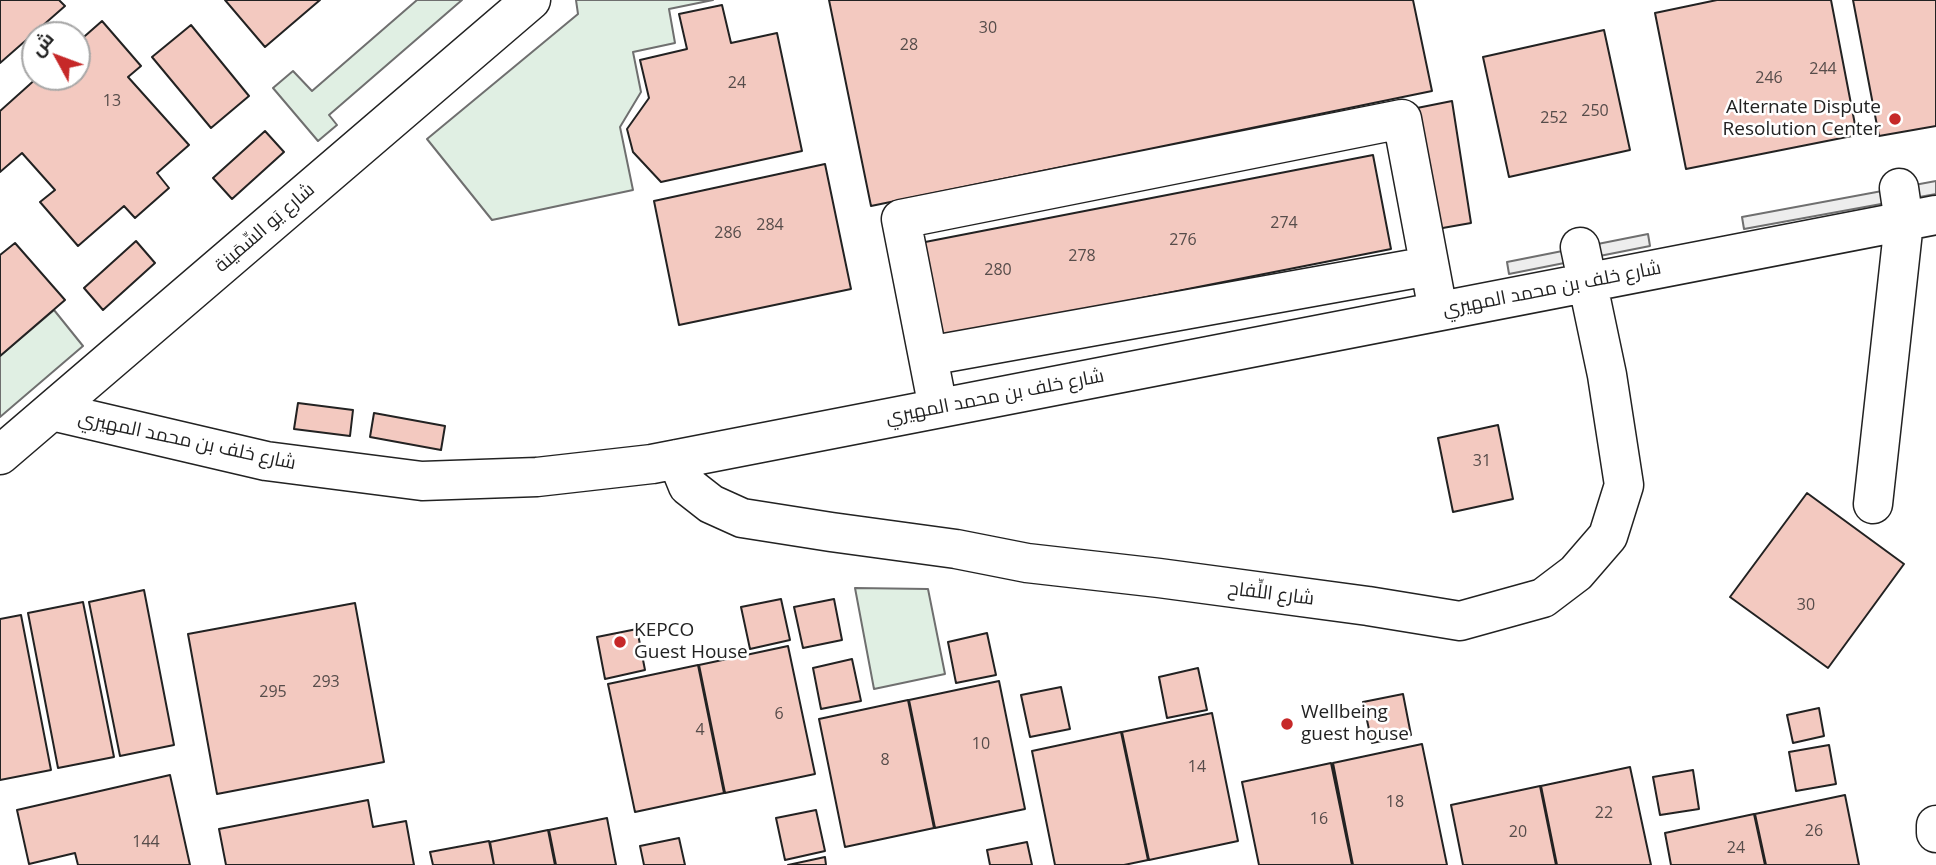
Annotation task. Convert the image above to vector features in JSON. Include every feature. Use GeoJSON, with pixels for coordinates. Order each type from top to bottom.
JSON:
{"type":"FeatureCollection","features":[{"type":"Feature","properties":{"kind":"street","name":"شارع يَو السِّمَينة"},"geometry":{"type":"LineString","coordinates":[[0,455],[531,0]]}},
{"type":"Feature","properties":{"kind":"street"},"geometry":{"type":"LineString","coordinates":[[938,408],[901,219],[1402,119],[1438,311]]}},
{"type":"Feature","properties":{"kind":"street","name":"شارع خلف بن محمد المهيري"},"geometry":{"type":"LineString","coordinates":[[52,411],[266,461],[422,481],[537,477],[652,464],[1438,311],[1583,265],[1913,208]]}},
{"type":"Feature","properties":{"kind":"street"},"geometry":{"type":"LineString","coordinates":[[1873,504],[1913,208]]}},
{"type":"Feature","properties":{"kind":"street","name":"شارع اللِّفاح"},"geometry":{"type":"LineString","coordinates":[[677,459],[688,486],[711,504],[742,518],[956,549],[1027,563],[1159,578],[1460,621],[1543,598],[1576,573],[1608,536],[1624,485],[1607,375],[1583,265]]}},
{"type":"Feature","properties":{"kind":"street"},"geometry":{"type":"LineString","coordinates":[[928,356],[1429,266]]}},
{"type":"Feature","properties":{"kind":"street"},"geometry":{"type":"LineString","coordinates":[[1936,824],[1936,833]]}},
{"type":"Feature","properties":{"kind":"green space"},"geometry":{"type":"Polygon","coordinates":[[[417,0],[462,0],[329,115],[337,125],[318,141],[273,88],[293,71],[312,91],[417,0]]]}},
{"type":"Feature","properties":{"kind":"green space"},"geometry":{"type":"Polygon","coordinates":[[[576,0],[713,0],[669,9],[675,43],[633,52],[641,92],[620,127],[633,190],[492,220],[427,139],[578,14],[576,0]]]}},
{"type":"Feature","properties":{"kind":"green space"},"geometry":{"type":"Polygon","coordinates":[[[54,310],[83,346],[0,417],[0,356],[54,310]]]}},
{"type":"Feature","properties":{"kind":"green space"},"geometry":{"type":"Polygon","coordinates":[[[855,588],[928,589],[945,674],[874,689],[855,588]]]}},
{"type":"Feature","properties":{"kind":"shaded area"},"geometry":{"type":"Polygon","coordinates":[[[1936,181],[1936,194],[1744,229],[1742,217],[1936,181]]]}},
{"type":"Feature","properties":{"kind":"shaded area"},"geometry":{"type":"Polygon","coordinates":[[[1648,234],[1650,246],[1509,274],[1507,262],[1648,234]]]}},
{"type":"Feature","properties":{"kind":"building"},"geometry":{"type":"Polygon","coordinates":[[[0,0],[59,0],[65,6],[48,21],[21,21],[21,45],[0,63],[0,0]]]}},
{"type":"Feature","properties":{"kind":"building"},"geometry":{"type":"Polygon","coordinates":[[[225,0],[320,0],[265,47],[225,0]]]}},
{"type":"Feature","properties":{"kind":"building"},"geometry":{"type":"Polygon","coordinates":[[[829,0],[1413,0],[1432,91],[871,206],[829,0]]]}},
{"type":"Feature","properties":{"kind":"building"},"geometry":{"type":"Polygon","coordinates":[[[1717,0],[1831,0],[1857,135],[1686,169],[1655,13],[1717,0]]]}},
{"type":"Feature","properties":{"kind":"building"},"geometry":{"type":"Polygon","coordinates":[[[1853,0],[1936,0],[1936,126],[1879,136],[1853,0]]]}},
{"type":"Feature","properties":{"kind":"building"},"geometry":{"type":"Polygon","coordinates":[[[722,5],[731,43],[777,33],[802,151],[661,182],[633,152],[627,129],[649,98],[640,60],[687,49],[679,14],[722,5]]]}},
{"type":"Feature","properties":{"kind":"building"},"geometry":{"type":"Polygon","coordinates":[[[102,21],[141,66],[128,77],[189,145],[157,173],[169,188],[135,218],[124,206],[78,246],[40,202],[55,190],[22,153],[0,172],[0,111],[22,91],[91,91],[91,31],[102,21]]]}},
{"type":"Feature","properties":{"kind":"building"},"geometry":{"type":"Polygon","coordinates":[[[191,25],[249,96],[211,128],[152,57],[191,25]]]}},
{"type":"Feature","properties":{"kind":"building"},"geometry":{"type":"Polygon","coordinates":[[[1604,30],[1630,150],[1509,177],[1483,57],[1604,30]]]}},
{"type":"Feature","properties":{"kind":"building"},"geometry":{"type":"Polygon","coordinates":[[[1452,101],[1471,223],[1437,229],[1417,108],[1452,101]]]}},
{"type":"Feature","properties":{"kind":"building"},"geometry":{"type":"Polygon","coordinates":[[[265,131],[284,152],[232,199],[213,178],[265,131]]]}},
{"type":"Feature","properties":{"kind":"building"},"geometry":{"type":"Polygon","coordinates":[[[1373,155],[1391,249],[939,338],[920,243],[1373,155]]]}},
{"type":"Feature","properties":{"kind":"building"},"geometry":{"type":"Polygon","coordinates":[[[825,164],[851,289],[679,325],[654,201],[825,164]]]}},
{"type":"Feature","properties":{"kind":"building"},"geometry":{"type":"Polygon","coordinates":[[[136,241],[155,263],[103,310],[84,288],[136,241]]]}},
{"type":"Feature","properties":{"kind":"building"},"geometry":{"type":"Polygon","coordinates":[[[15,243],[65,300],[0,356],[0,255],[15,243]]]}},
{"type":"Feature","properties":{"kind":"building"},"geometry":{"type":"Polygon","coordinates":[[[298,403],[353,410],[350,436],[294,429],[298,403]]]}},
{"type":"Feature","properties":{"kind":"building"},"geometry":{"type":"Polygon","coordinates":[[[374,413],[445,426],[441,450],[370,437],[374,413]]]}},
{"type":"Feature","properties":{"kind":"building"},"geometry":{"type":"Polygon","coordinates":[[[1498,425],[1513,499],[1453,512],[1438,438],[1498,425]]]}},
{"type":"Feature","properties":{"kind":"building"},"geometry":{"type":"Polygon","coordinates":[[[1807,493],[1904,564],[1828,668],[1730,597],[1807,493]]]}},
{"type":"Feature","properties":{"kind":"building"},"geometry":{"type":"Polygon","coordinates":[[[144,590],[174,745],[120,756],[89,602],[144,590]]]}},
{"type":"Feature","properties":{"kind":"building"},"geometry":{"type":"Polygon","coordinates":[[[781,599],[790,640],[750,649],[741,607],[781,599]]]}},
{"type":"Feature","properties":{"kind":"building"},"geometry":{"type":"Polygon","coordinates":[[[834,599],[842,640],[803,648],[794,607],[834,599]]]}},
{"type":"Feature","properties":{"kind":"building"},"geometry":{"type":"Polygon","coordinates":[[[83,602],[114,757],[58,768],[28,613],[83,602]]]}},
{"type":"Feature","properties":{"kind":"building"},"geometry":{"type":"Polygon","coordinates":[[[355,603],[384,762],[217,794],[188,634],[355,603]]]}},
{"type":"Feature","properties":{"kind":"building"},"geometry":{"type":"Polygon","coordinates":[[[21,615],[51,770],[0,780],[0,619],[21,615]]]}},
{"type":"Feature","properties":{"kind":"building"},"geometry":{"type":"Polygon","coordinates":[[[637,629],[645,670],[605,679],[597,637],[637,629]]]}},
{"type":"Feature","properties":{"kind":"building"},"geometry":{"type":"Polygon","coordinates":[[[987,633],[996,675],[956,683],[948,642],[987,633]]]}},
{"type":"Feature","properties":{"kind":"building"},"geometry":{"type":"Polygon","coordinates":[[[788,646],[815,774],[725,793],[699,665],[788,646]]]}},
{"type":"Feature","properties":{"kind":"building"},"geometry":{"type":"Polygon","coordinates":[[[852,659],[861,701],[821,709],[813,668],[852,659]]]}},
{"type":"Feature","properties":{"kind":"building"},"geometry":{"type":"Polygon","coordinates":[[[698,665],[724,793],[635,812],[608,684],[698,665]]]}},
{"type":"Feature","properties":{"kind":"building"},"geometry":{"type":"Polygon","coordinates":[[[1198,668],[1207,710],[1167,718],[1159,677],[1198,668]]]}},
{"type":"Feature","properties":{"kind":"building"},"geometry":{"type":"Polygon","coordinates":[[[999,681],[1025,809],[935,828],[909,700],[999,681]]]}},
{"type":"Feature","properties":{"kind":"building"},"geometry":{"type":"Polygon","coordinates":[[[1061,687],[1070,729],[1030,737],[1021,695],[1061,687]]]}},
{"type":"Feature","properties":{"kind":"building"},"geometry":{"type":"Polygon","coordinates":[[[1403,694],[1411,735],[1372,743],[1363,702],[1403,694]]]}},
{"type":"Feature","properties":{"kind":"building"},"geometry":{"type":"Polygon","coordinates":[[[908,700],[934,828],[845,847],[819,719],[908,700]]]}},
{"type":"Feature","properties":{"kind":"building"},"geometry":{"type":"Polygon","coordinates":[[[1819,708],[1824,736],[1793,743],[1787,715],[1819,708]]]}},
{"type":"Feature","properties":{"kind":"building"},"geometry":{"type":"Polygon","coordinates":[[[1212,713],[1238,841],[1149,860],[1122,732],[1212,713]]]}},
{"type":"Feature","properties":{"kind":"building"},"geometry":{"type":"Polygon","coordinates":[[[1121,732],[1148,860],[1124,865],[1055,865],[1032,751],[1121,732]]]}},
{"type":"Feature","properties":{"kind":"building"},"geometry":{"type":"Polygon","coordinates":[[[1422,744],[1447,865],[1353,865],[1333,763],[1422,744]]]}},
{"type":"Feature","properties":{"kind":"building"},"geometry":{"type":"Polygon","coordinates":[[[1829,745],[1836,784],[1796,791],[1789,752],[1829,745]]]}},
{"type":"Feature","properties":{"kind":"building"},"geometry":{"type":"Polygon","coordinates":[[[1331,763],[1352,865],[1259,865],[1242,782],[1331,763]]]}},
{"type":"Feature","properties":{"kind":"building"},"geometry":{"type":"Polygon","coordinates":[[[1630,767],[1651,865],[1557,865],[1541,786],[1630,767]]]}},
{"type":"Feature","properties":{"kind":"building"},"geometry":{"type":"Polygon","coordinates":[[[1693,770],[1699,809],[1660,815],[1653,777],[1693,770]]]}},
{"type":"Feature","properties":{"kind":"building"},"geometry":{"type":"Polygon","coordinates":[[[170,775],[190,865],[78,865],[75,853],[29,864],[17,810],[170,775]]]}},
{"type":"Feature","properties":{"kind":"building"},"geometry":{"type":"Polygon","coordinates":[[[1540,786],[1556,865],[1463,865],[1451,805],[1540,786]]]}},
{"type":"Feature","properties":{"kind":"building"},"geometry":{"type":"Polygon","coordinates":[[[1845,795],[1859,865],[1766,865],[1755,814],[1845,795]]]}},
{"type":"Feature","properties":{"kind":"building"},"geometry":{"type":"Polygon","coordinates":[[[368,800],[373,827],[406,821],[414,865],[226,865],[219,829],[368,800]]]}},
{"type":"Feature","properties":{"kind":"building"},"geometry":{"type":"Polygon","coordinates":[[[816,810],[825,851],[785,860],[776,818],[816,810]]]}},
{"type":"Feature","properties":{"kind":"building"},"geometry":{"type":"Polygon","coordinates":[[[1754,814],[1765,865],[1671,865],[1665,833],[1754,814]]]}},
{"type":"Feature","properties":{"kind":"building"},"geometry":{"type":"Polygon","coordinates":[[[607,818],[616,865],[556,865],[549,830],[607,818]]]}},
{"type":"Feature","properties":{"kind":"building"},"geometry":{"type":"Polygon","coordinates":[[[548,830],[555,865],[494,865],[490,842],[548,830]]]}},
{"type":"Feature","properties":{"kind":"building"},"geometry":{"type":"Polygon","coordinates":[[[679,838],[685,865],[644,865],[640,846],[679,838]]]}},
{"type":"Feature","properties":{"kind":"building"},"geometry":{"type":"Polygon","coordinates":[[[489,841],[494,865],[433,865],[430,852],[489,841]]]}},
{"type":"Feature","properties":{"kind":"building"},"geometry":{"type":"Polygon","coordinates":[[[1027,842],[1032,865],[990,865],[987,850],[1027,842]]]}},
{"type":"Feature","properties":{"kind":"building"},"geometry":{"type":"Polygon","coordinates":[[[825,857],[826,865],[788,865],[825,857]]]}},
{"type":"Feature","properties":{"kind":"place","name":"Alternate Dispute Resolution Center"},"geometry":{"type":"Point","coordinates":[1895,119]}},
{"type":"Feature","properties":{"kind":"place","name":"KEPCO Guest House"},"geometry":{"type":"Point","coordinates":[620,642]}},
{"type":"Feature","properties":{"kind":"place","name":"Wellbeing guest house"},"geometry":{"type":"Point","coordinates":[1287,724]}}]}
